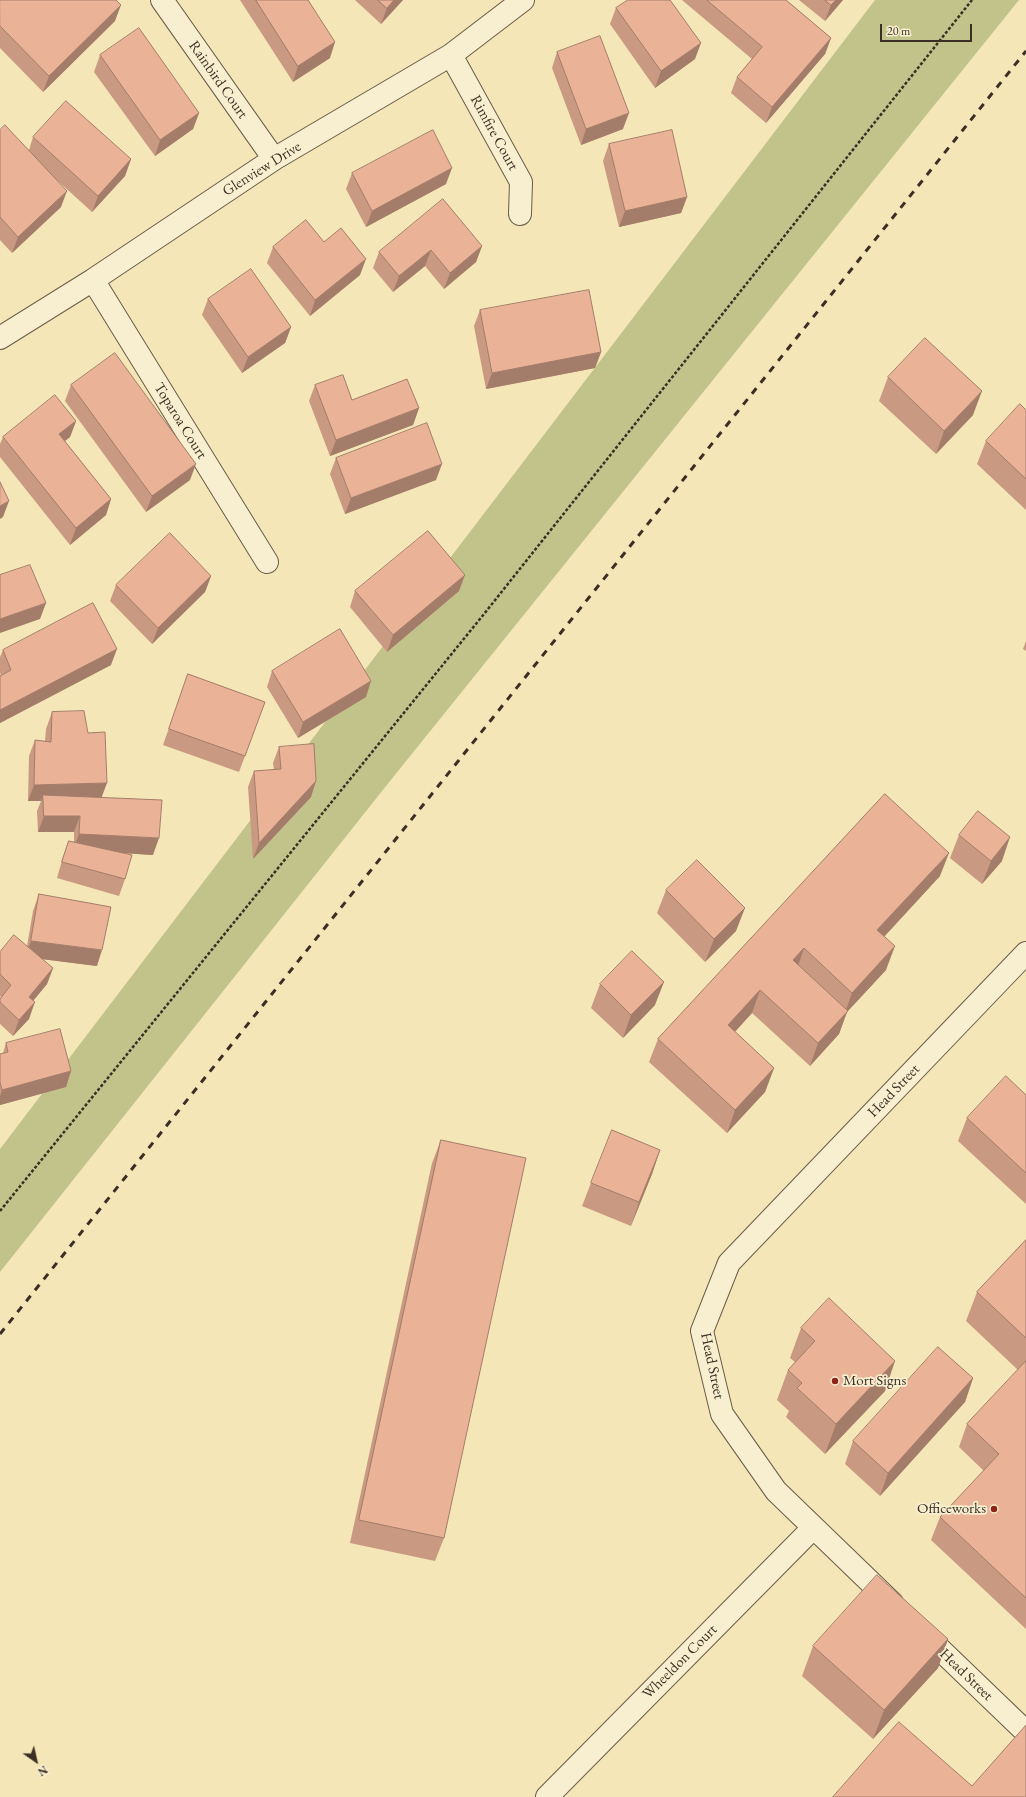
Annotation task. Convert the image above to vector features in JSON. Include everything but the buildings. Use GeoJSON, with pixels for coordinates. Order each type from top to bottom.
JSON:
{"type":"FeatureCollection","features":[{"type":"Feature","properties":{"kind":"street","name":"Rainbird Court"},"geometry":{"type":"LineString","coordinates":[[162,0],[274,159]]}},
{"type":"Feature","properties":{"kind":"street","name":"Glenview Drive"},"geometry":{"type":"LineString","coordinates":[[0,338],[93,280],[274,159],[451,55],[523,0]]}},
{"type":"Feature","properties":{"kind":"street","name":"Rimfire Court"},"geometry":{"type":"LineString","coordinates":[[451,55],[521,182],[520,214]]}},
{"type":"Feature","properties":{"kind":"street","name":"Toparoa Court"},"geometry":{"type":"LineString","coordinates":[[93,280],[267,562]]}},
{"type":"Feature","properties":{"kind":"street","name":"Head Street"},"geometry":{"type":"LineString","coordinates":[[1026,953],[729,1263],[702,1331],[722,1414],[776,1491],[1026,1732]]}},
{"type":"Feature","properties":{"kind":"street","name":"Wheeldon Court"},"geometry":{"type":"LineString","coordinates":[[547,1797],[814,1528]]}},
{"type":"Feature","properties":{"kind":"path"},"geometry":{"type":"LineString","coordinates":[[0,1211],[484,614],[972,0]]}},
{"type":"Feature","properties":{"kind":"green space"},"geometry":{"type":"Polygon","coordinates":[[[875,0],[1019,0],[390,781],[0,1272],[0,1149],[875,0]]]}},
{"type":"Feature","properties":{"kind":"railway"},"geometry":{"type":"LineString","coordinates":[[0,1334],[1026,51]]}},
{"type":"Feature","properties":{"kind":"place","name":"Mort Signs"},"geometry":{"type":"Point","coordinates":[835,1381]}},
{"type":"Feature","properties":{"kind":"place","name":"Officeworks"},"geometry":{"type":"Point","coordinates":[994,1509]}}]}
